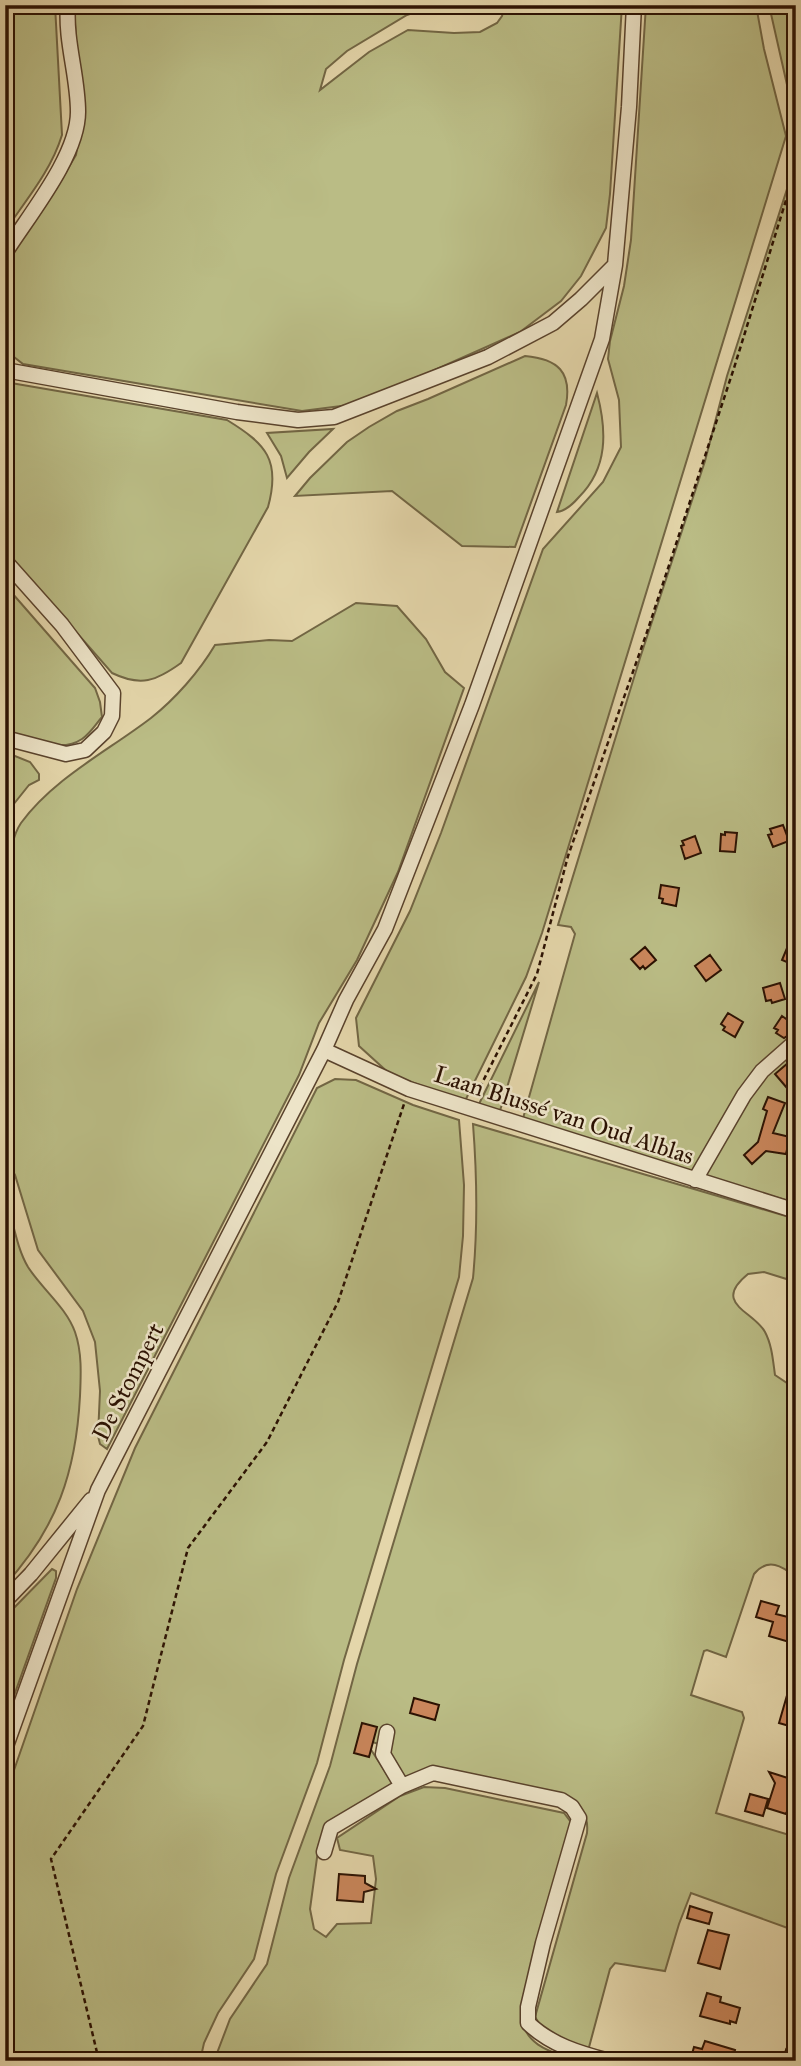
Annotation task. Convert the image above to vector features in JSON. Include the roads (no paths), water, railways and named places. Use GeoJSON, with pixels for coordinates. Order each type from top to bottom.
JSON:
{"type":"FeatureCollection","features":[{"type":"Feature","properties":{"kind":"street"},"geometry":{"type":"LineString","coordinates":[[5,253],[61,165],[76,135],[78,111],[68,5]]}},
{"type":"Feature","properties":{"kind":"street","name":"De Stompert"},"geometry":{"type":"LineString","coordinates":[[5,1749],[99,1490],[324,1050],[346,1000],[385,929],[472,705],[602,339],[615,265],[629,107],[634,5]]}},
{"type":"Feature","properties":{"kind":"street"},"geometry":{"type":"LineString","coordinates":[[5,370],[237,412],[298,420],[334,417],[488,357],[552,323],[615,265]]}},
{"type":"Feature","properties":{"kind":"street"},"geometry":{"type":"LineString","coordinates":[[5,561],[62,625],[113,693],[111,716],[104,732],[85,750],[66,754],[5,738]]}},
{"type":"Feature","properties":{"kind":"street"},"geometry":{"type":"LineString","coordinates":[[695,1180],[756,1079],[796,1041]]}},
{"type":"Feature","properties":{"kind":"street","name":"Laan Blussé van Oud Alblas"},"geometry":{"type":"LineString","coordinates":[[324,1050],[409,1089],[796,1211]]}},
{"type":"Feature","properties":{"kind":"street"},"geometry":{"type":"LineString","coordinates":[[5,1601],[31,1574],[99,1490]]}},
{"type":"Feature","properties":{"kind":"street"},"geometry":{"type":"LineString","coordinates":[[387,1732],[383,1754],[402,1786]]}},
{"type":"Feature","properties":{"kind":"street"},"geometry":{"type":"LineString","coordinates":[[324,1852],[331,1828],[402,1786],[433,1773],[561,1800],[572,1807],[579,1818],[543,1943],[528,2007],[528,2023],[543,2038],[609,2061]]}}]}
